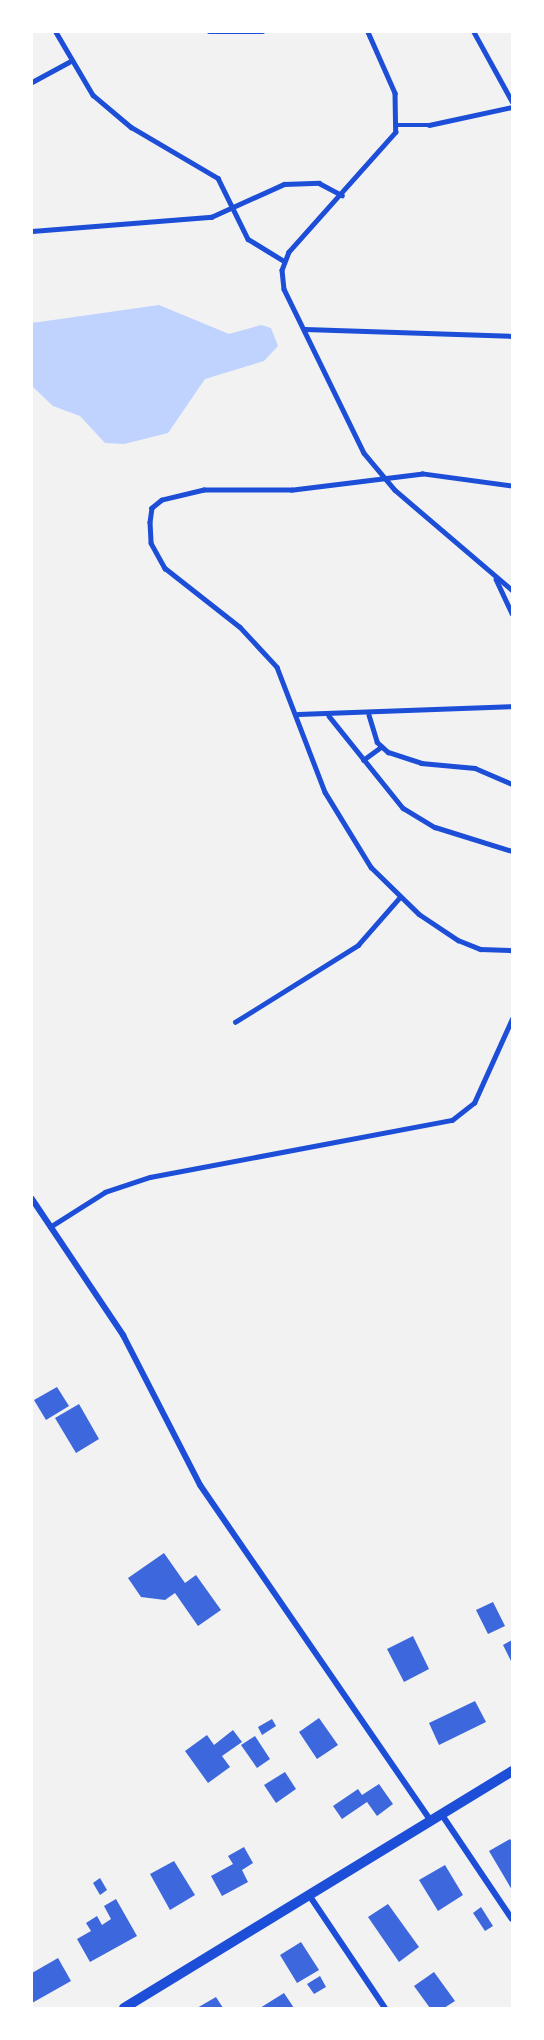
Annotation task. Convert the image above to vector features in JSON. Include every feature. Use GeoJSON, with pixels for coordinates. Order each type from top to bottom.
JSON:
{"type":"FeatureCollection","features":[{"type":"Feature","properties":{"kind":"street"},"geometry":{"type":"LineString","coordinates":[[32,1199],[123,1335],[200,1485],[432,1821]]}},
{"type":"Feature","properties":{"kind":"street"},"geometry":{"type":"LineString","coordinates":[[124,2008],[513,1771]]}},
{"type":"Feature","properties":{"kind":"street"},"geometry":{"type":"LineString","coordinates":[[442,1815],[513,1919]]}},
{"type":"Feature","properties":{"kind":"street"},"geometry":{"type":"LineString","coordinates":[[309,1896],[385,2008]]}},
{"type":"Feature","properties":{"kind":"lane"},"geometry":{"type":"LineString","coordinates":[[56,32],[69,62],[118,118],[218,178],[234,204],[248,238],[284,261]]}},
{"type":"Feature","properties":{"kind":"lane"},"geometry":{"type":"LineString","coordinates":[[209,32],[263,32]]}},
{"type":"Feature","properties":{"kind":"lane"},"geometry":{"type":"LineString","coordinates":[[368,32],[395,93],[397,125],[388,145],[284,261],[284,289],[344,418],[382,476],[494,576],[513,590]]}},
{"type":"Feature","properties":{"kind":"lane"},"geometry":{"type":"LineString","coordinates":[[474,32],[513,101]]}},
{"type":"Feature","properties":{"kind":"lane"},"geometry":{"type":"LineString","coordinates":[[32,81],[69,62]]}},
{"type":"Feature","properties":{"kind":"lane"},"geometry":{"type":"LineString","coordinates":[[397,125],[429,125],[513,106]]}},
{"type":"Feature","properties":{"kind":"lane"},"geometry":{"type":"LineString","coordinates":[[32,231],[202,218],[297,182],[320,183],[342,195]]}},
{"type":"Feature","properties":{"kind":"lane"},"geometry":{"type":"LineString","coordinates":[[304,329],[513,336]]}},
{"type":"Feature","properties":{"kind":"lane"},"geometry":{"type":"LineString","coordinates":[[513,486],[444,475],[382,476],[300,489],[189,492],[152,508],[152,543],[159,561],[260,646],[283,678],[333,809],[363,856],[400,897],[458,940],[480,949],[513,950]]}},
{"type":"Feature","properties":{"kind":"lane"},"geometry":{"type":"LineString","coordinates":[[494,576],[513,614]]}},
{"type":"Feature","properties":{"kind":"lane"},"geometry":{"type":"LineString","coordinates":[[298,714],[369,715],[513,706]]}},
{"type":"Feature","properties":{"kind":"lane"},"geometry":{"type":"LineString","coordinates":[[369,715],[381,747],[421,763],[475,768],[513,784]]}},
{"type":"Feature","properties":{"kind":"lane"},"geometry":{"type":"LineString","coordinates":[[329,716],[393,800],[424,822],[513,851]]}},
{"type":"Feature","properties":{"kind":"lane"},"geometry":{"type":"LineString","coordinates":[[363,760],[381,747]]}},
{"type":"Feature","properties":{"kind":"lane"},"geometry":{"type":"LineString","coordinates":[[235,1022],[358,945],[400,897]]}},
{"type":"Feature","properties":{"kind":"lane"},"geometry":{"type":"LineString","coordinates":[[50,1227],[105,1192],[143,1179],[452,1120],[474,1103],[513,1019]]}},
{"type":"Feature","properties":{"kind":"water"},"geometry":{"type":"Polygon","coordinates":[[[159,305],[229,334],[261,325],[271,328],[278,346],[264,361],[205,379],[168,433],[124,444],[105,443],[80,416],[53,406],[32,386],[32,323],[159,305]]]}},
{"type":"Feature","properties":{"kind":"building"},"geometry":{"type":"Polygon","coordinates":[[[57,1387],[69,1406],[46,1420],[34,1400],[57,1387]]]}},
{"type":"Feature","properties":{"kind":"building"},"geometry":{"type":"Polygon","coordinates":[[[79,1404],[99,1439],[76,1453],[55,1418],[79,1404]]]}},
{"type":"Feature","properties":{"kind":"building"},"geometry":{"type":"Polygon","coordinates":[[[164,1553],[185,1583],[196,1575],[221,1610],[198,1626],[175,1593],[165,1600],[141,1597],[128,1578],[164,1553]]]}},
{"type":"Feature","properties":{"kind":"building"},"geometry":{"type":"Polygon","coordinates":[[[493,1602],[505,1626],[488,1634],[476,1610],[493,1602]]]}},
{"type":"Feature","properties":{"kind":"building"},"geometry":{"type":"Polygon","coordinates":[[[413,1636],[429,1669],[404,1682],[387,1649],[413,1636]]]}},
{"type":"Feature","properties":{"kind":"building"},"geometry":{"type":"Polygon","coordinates":[[[512,1640],[512,1663],[503,1645],[512,1640]]]}},
{"type":"Feature","properties":{"kind":"building"},"geometry":{"type":"Polygon","coordinates":[[[475,1701],[486,1722],[439,1745],[429,1723],[475,1701]]]}},
{"type":"Feature","properties":{"kind":"building"},"geometry":{"type":"Polygon","coordinates":[[[319,1718],[338,1745],[317,1759],[299,1732],[319,1718]]]}},
{"type":"Feature","properties":{"kind":"building"},"geometry":{"type":"Polygon","coordinates":[[[272,1719],[276,1726],[262,1735],[258,1727],[272,1719]]]}},
{"type":"Feature","properties":{"kind":"building"},"geometry":{"type":"Polygon","coordinates":[[[233,1730],[242,1742],[222,1756],[230,1767],[208,1783],[185,1751],[207,1735],[214,1745],[233,1730]]]}},
{"type":"Feature","properties":{"kind":"building"},"geometry":{"type":"Polygon","coordinates":[[[255,1736],[270,1759],[257,1768],[241,1745],[255,1736]]]}},
{"type":"Feature","properties":{"kind":"building"},"geometry":{"type":"Polygon","coordinates":[[[285,1772],[296,1789],[276,1803],[264,1785],[285,1772]]]}},
{"type":"Feature","properties":{"kind":"building"},"geometry":{"type":"Polygon","coordinates":[[[379,1784],[393,1804],[377,1816],[367,1802],[342,1819],[333,1806],[358,1789],[362,1795],[379,1784]]]}},
{"type":"Feature","properties":{"kind":"building"},"geometry":{"type":"Polygon","coordinates":[[[510,1839],[512,1842],[512,1890],[489,1851],[510,1839]]]}},
{"type":"Feature","properties":{"kind":"building"},"geometry":{"type":"Polygon","coordinates":[[[244,1847],[253,1863],[242,1870],[248,1882],[222,1896],[211,1876],[233,1864],[228,1856],[244,1847]]]}},
{"type":"Feature","properties":{"kind":"building"},"geometry":{"type":"Polygon","coordinates":[[[174,1861],[195,1895],[170,1910],[150,1874],[174,1861]]]}},
{"type":"Feature","properties":{"kind":"building"},"geometry":{"type":"Polygon","coordinates":[[[445,1865],[463,1895],[438,1911],[419,1880],[445,1865]]]}},
{"type":"Feature","properties":{"kind":"building"},"geometry":{"type":"Polygon","coordinates":[[[100,1878],[107,1890],[100,1895],[93,1883],[100,1878]]]}},
{"type":"Feature","properties":{"kind":"building"},"geometry":{"type":"Polygon","coordinates":[[[116,1899],[137,1936],[90,1962],[77,1939],[91,1931],[86,1923],[97,1916],[102,1925],[111,1919],[104,1906],[116,1899]]]}},
{"type":"Feature","properties":{"kind":"building"},"geometry":{"type":"Polygon","coordinates":[[[388,1904],[419,1947],[399,1962],[368,1917],[388,1904]]]}},
{"type":"Feature","properties":{"kind":"building"},"geometry":{"type":"Polygon","coordinates":[[[481,1907],[493,1926],[485,1931],[473,1913],[481,1907]]]}},
{"type":"Feature","properties":{"kind":"building"},"geometry":{"type":"Polygon","coordinates":[[[301,1942],[319,1970],[297,1983],[280,1955],[301,1942]]]}},
{"type":"Feature","properties":{"kind":"building"},"geometry":{"type":"Polygon","coordinates":[[[58,1958],[71,1981],[32,2003],[32,1973],[58,1958]]]}},
{"type":"Feature","properties":{"kind":"building"},"geometry":{"type":"Polygon","coordinates":[[[434,1972],[455,2001],[444,2008],[430,2008],[414,1986],[434,1972]]]}},
{"type":"Feature","properties":{"kind":"building"},"geometry":{"type":"Polygon","coordinates":[[[320,1976],[326,1987],[314,1994],[307,1984],[320,1976]]]}},
{"type":"Feature","properties":{"kind":"building"},"geometry":{"type":"Polygon","coordinates":[[[284,1993],[294,2008],[260,2008],[284,1993]]]}},
{"type":"Feature","properties":{"kind":"building"},"geometry":{"type":"Polygon","coordinates":[[[216,1997],[223,2008],[197,2008],[216,1997]]]}}]}
